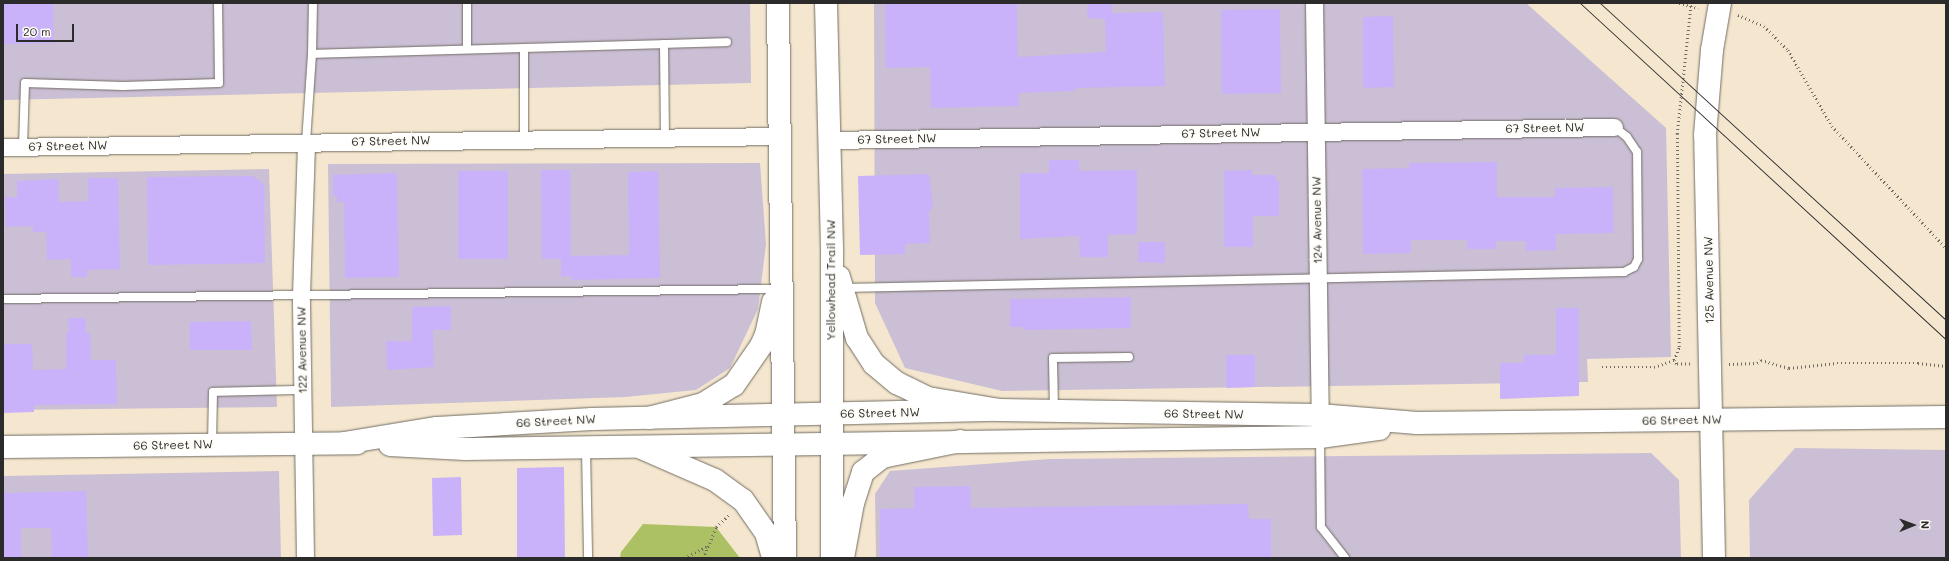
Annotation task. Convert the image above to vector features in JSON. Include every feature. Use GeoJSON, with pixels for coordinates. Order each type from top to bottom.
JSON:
{"type":"FeatureCollection","features":[{"type":"Feature","properties":{"kind":"main road"},"geometry":{"type":"LineString","coordinates":[[778,3],[781,252],[778,289],[785,416],[785,558]]}},
{"type":"Feature","properties":{"kind":"main road","name":"Yellowhead Trail NW"},"geometry":{"type":"LineString","coordinates":[[826,3],[828,140],[832,255],[837,288],[831,414],[832,558]]}},
{"type":"Feature","properties":{"kind":"main road","name":"125 Avenue NW"},"geometry":{"type":"LineString","coordinates":[[1714,558],[1706,135],[1712,50],[1719,9]]}},
{"type":"Feature","properties":{"kind":"main road","name":"Yellowhead Trail NW"},"geometry":{"type":"LineString","coordinates":[[837,288],[857,338],[874,364],[897,383],[928,398],[998,410]]}},
{"type":"Feature","properties":{"kind":"main road"},"geometry":{"type":"LineString","coordinates":[[649,418],[703,404],[734,385],[756,356],[766,335],[778,289]]}},
{"type":"Feature","properties":{"kind":"main road","name":"66 Street NW"},"geometry":{"type":"LineString","coordinates":[[344,443],[437,428],[592,419],[785,416],[998,410],[1319,415],[1417,423],[1946,417]]}},
{"type":"Feature","properties":{"kind":"main road","name":"66 Street NW"},"geometry":{"type":"LineString","coordinates":[[3,447],[344,443],[465,449],[640,447],[785,443],[832,444],[960,441],[1320,438],[1417,423]]}},
{"type":"Feature","properties":{"kind":"main road"},"geometry":{"type":"LineString","coordinates":[[843,558],[852,503],[863,472],[882,457],[960,441]]}},
{"type":"Feature","properties":{"kind":"main road"},"geometry":{"type":"LineString","coordinates":[[640,447],[715,480],[743,500],[766,533],[773,558]]}},
{"type":"Feature","properties":{"kind":"street","name":"124 Avenue NW"},"geometry":{"type":"LineString","coordinates":[[1314,3],[1320,438]]}},
{"type":"Feature","properties":{"kind":"street","name":"67 Street NW"},"geometry":{"type":"LineString","coordinates":[[828,140],[1614,126]]}},
{"type":"Feature","properties":{"kind":"street","name":"67 Street NW"},"geometry":{"type":"LineString","coordinates":[[3,147],[780,136]]}},
{"type":"Feature","properties":{"kind":"street","name":"122 Avenue NW"},"geometry":{"type":"LineString","coordinates":[[305,558],[301,296],[306,142]]}},
{"type":"Feature","properties":{"kind":"lane"},"geometry":{"type":"LineString","coordinates":[[23,147],[25,83],[123,86],[219,83],[218,3]]}},
{"type":"Feature","properties":{"kind":"lane"},"geometry":{"type":"LineString","coordinates":[[306,142],[312,54],[313,3]]}},
{"type":"Feature","properties":{"kind":"lane"},"geometry":{"type":"LineString","coordinates":[[467,3],[467,48]]}},
{"type":"Feature","properties":{"kind":"lane"},"geometry":{"type":"LineString","coordinates":[[312,54],[467,48],[524,48],[727,42]]}},
{"type":"Feature","properties":{"kind":"lane"},"geometry":{"type":"LineString","coordinates":[[664,44],[665,137]]}},
{"type":"Feature","properties":{"kind":"lane"},"geometry":{"type":"LineString","coordinates":[[524,48],[524,139]]}},
{"type":"Feature","properties":{"kind":"lane"},"geometry":{"type":"LineString","coordinates":[[837,288],[1624,272],[1634,267],[1638,259],[1637,152],[1631,141],[1614,126]]}},
{"type":"Feature","properties":{"kind":"lane"},"geometry":{"type":"LineString","coordinates":[[3,299],[778,289]]}},
{"type":"Feature","properties":{"kind":"lane"},"geometry":{"type":"LineString","coordinates":[[1054,411],[1053,358],[1129,357]]}},
{"type":"Feature","properties":{"kind":"lane"},"geometry":{"type":"LineString","coordinates":[[212,445],[214,392],[303,390]]}},
{"type":"Feature","properties":{"kind":"lane"},"geometry":{"type":"LineString","coordinates":[[1320,438],[1321,527],[1345,558]]}},
{"type":"Feature","properties":{"kind":"lane"},"geometry":{"type":"LineString","coordinates":[[586,448],[588,558]]}},
{"type":"Feature","properties":{"kind":"path"},"geometry":{"type":"LineString","coordinates":[[1679,3],[1690,7],[1719,9],[1764,26],[1784,45],[1832,126],[1946,248]]}},
{"type":"Feature","properties":{"kind":"path"},"geometry":{"type":"LineString","coordinates":[[1676,364],[1674,360],[1679,347],[1677,134],[1691,3]]}},
{"type":"Feature","properties":{"kind":"path"},"geometry":{"type":"LineString","coordinates":[[1602,368],[1654,367],[1674,360]]}},
{"type":"Feature","properties":{"kind":"path"},"geometry":{"type":"LineString","coordinates":[[1757,363],[1761,360],[1789,368],[1837,363],[1918,363],[1946,366]]}},
{"type":"Feature","properties":{"kind":"path"},"geometry":{"type":"LineString","coordinates":[[703,558],[706,547],[716,527],[743,500]]}},
{"type":"Feature","properties":{"kind":"path"},"geometry":{"type":"LineString","coordinates":[[684,558],[706,547]]}},
{"type":"Feature","properties":{"kind":"shaded area"},"geometry":{"type":"Polygon","coordinates":[[[3,3],[750,3],[751,83],[3,100],[3,3]]]}},
{"type":"Feature","properties":{"kind":"shaded area"},"geometry":{"type":"Polygon","coordinates":[[[874,3],[1526,3],[1666,128],[1671,357],[1587,359],[1588,382],[1002,391],[905,368],[875,303],[874,3]]]}},
{"type":"Feature","properties":{"kind":"shaded area"},"geometry":{"type":"Polygon","coordinates":[[[760,163],[766,244],[758,309],[730,368],[696,390],[625,397],[331,407],[328,164],[760,163]]]}},
{"type":"Feature","properties":{"kind":"shaded area"},"geometry":{"type":"Polygon","coordinates":[[[269,169],[277,407],[3,410],[3,174],[269,169]]]}},
{"type":"Feature","properties":{"kind":"shaded area"},"geometry":{"type":"Polygon","coordinates":[[[1795,448],[1946,450],[1946,558],[1750,558],[1749,500],[1795,448]]]}},
{"type":"Feature","properties":{"kind":"shaded area"},"geometry":{"type":"Polygon","coordinates":[[[1651,453],[1679,480],[1681,558],[876,558],[875,494],[890,471],[1050,459],[1651,453]]]}},
{"type":"Feature","properties":{"kind":"shaded area"},"geometry":{"type":"Polygon","coordinates":[[[279,471],[281,558],[3,558],[3,476],[279,471]]]}},
{"type":"Feature","properties":{"kind":"green space"},"geometry":{"type":"Polygon","coordinates":[[[643,524],[716,527],[740,558],[620,558],[621,552],[643,524]]]}},
{"type":"Feature","properties":{"kind":"building"},"geometry":{"type":"Polygon","coordinates":[[[3,3],[53,3],[54,43],[3,44],[3,3]]]}},
{"type":"Feature","properties":{"kind":"building"},"geometry":{"type":"Polygon","coordinates":[[[885,3],[1017,3],[1018,57],[1106,52],[1105,19],[1087,18],[1088,3],[1111,3],[1112,13],[1163,12],[1165,86],[1075,88],[1075,91],[1019,93],[1019,106],[931,108],[930,67],[886,68],[885,3]]]}},
{"type":"Feature","properties":{"kind":"building"},"geometry":{"type":"Polygon","coordinates":[[[1280,9],[1281,93],[1222,94],[1221,10],[1280,9]]]}},
{"type":"Feature","properties":{"kind":"building"},"geometry":{"type":"Polygon","coordinates":[[[1393,16],[1394,87],[1363,88],[1363,17],[1393,16]]]}},
{"type":"Feature","properties":{"kind":"building"},"geometry":{"type":"Polygon","coordinates":[[[1049,160],[1079,160],[1079,171],[1137,170],[1137,234],[1108,235],[1108,257],[1080,257],[1079,236],[1020,239],[1020,173],[1049,173],[1049,160]]]}},
{"type":"Feature","properties":{"kind":"building"},"geometry":{"type":"Polygon","coordinates":[[[1497,162],[1497,197],[1555,197],[1555,188],[1613,187],[1614,233],[1556,234],[1556,250],[1526,251],[1526,241],[1496,241],[1496,249],[1467,249],[1467,240],[1411,240],[1411,253],[1363,254],[1362,169],[1409,168],[1409,163],[1497,162]]]}},
{"type":"Feature","properties":{"kind":"building"},"geometry":{"type":"Polygon","coordinates":[[[541,170],[570,170],[571,256],[629,255],[628,172],[658,171],[660,278],[571,280],[571,276],[561,277],[561,259],[542,259],[541,170]]]}},
{"type":"Feature","properties":{"kind":"building"},"geometry":{"type":"Polygon","coordinates":[[[1252,170],[1252,175],[1276,175],[1276,181],[1279,181],[1279,216],[1253,216],[1253,247],[1224,247],[1224,171],[1252,170]]]}},
{"type":"Feature","properties":{"kind":"building"},"geometry":{"type":"Polygon","coordinates":[[[458,171],[508,171],[508,259],[458,259],[458,171]]]}},
{"type":"Feature","properties":{"kind":"building"},"geometry":{"type":"Polygon","coordinates":[[[397,173],[399,277],[345,278],[344,202],[337,202],[337,196],[333,196],[333,175],[397,173]]]}},
{"type":"Feature","properties":{"kind":"building"},"geometry":{"type":"Polygon","coordinates":[[[929,174],[933,207],[929,212],[930,243],[905,244],[905,254],[860,255],[858,176],[929,174]]]}},
{"type":"Feature","properties":{"kind":"building"},"geometry":{"type":"Polygon","coordinates":[[[253,176],[264,184],[265,263],[148,265],[147,177],[253,176]]]}},
{"type":"Feature","properties":{"kind":"building"},"geometry":{"type":"Polygon","coordinates":[[[88,178],[118,178],[120,269],[87,270],[87,277],[71,277],[71,259],[47,260],[46,232],[33,232],[33,226],[6,227],[5,197],[17,197],[17,181],[58,179],[59,202],[88,201],[88,178]]]}},
{"type":"Feature","properties":{"kind":"building"},"geometry":{"type":"Polygon","coordinates":[[[1138,242],[1165,242],[1165,263],[1138,262],[1138,242]]]}},
{"type":"Feature","properties":{"kind":"building"},"geometry":{"type":"Polygon","coordinates":[[[1131,297],[1131,328],[1023,330],[1023,327],[1010,327],[1010,299],[1131,297]]]}},
{"type":"Feature","properties":{"kind":"building"},"geometry":{"type":"Polygon","coordinates":[[[451,306],[451,330],[433,330],[434,367],[387,370],[386,341],[412,341],[412,307],[451,306]]]}},
{"type":"Feature","properties":{"kind":"building"},"geometry":{"type":"Polygon","coordinates":[[[1556,308],[1579,308],[1579,396],[1500,399],[1500,363],[1524,363],[1524,355],[1556,355],[1556,308]]]}},
{"type":"Feature","properties":{"kind":"building"},"geometry":{"type":"Polygon","coordinates":[[[68,318],[86,318],[86,333],[90,333],[91,360],[116,360],[117,404],[34,405],[34,412],[4,413],[3,344],[32,344],[33,370],[66,369],[66,332],[69,332],[68,318]]]}},
{"type":"Feature","properties":{"kind":"building"},"geometry":{"type":"Polygon","coordinates":[[[251,321],[252,350],[190,350],[190,322],[251,321]]]}},
{"type":"Feature","properties":{"kind":"building"},"geometry":{"type":"Polygon","coordinates":[[[1226,355],[1255,355],[1255,387],[1226,388],[1226,355]]]}},
{"type":"Feature","properties":{"kind":"building"},"geometry":{"type":"Polygon","coordinates":[[[564,467],[565,558],[517,558],[517,468],[564,467]]]}},
{"type":"Feature","properties":{"kind":"building"},"geometry":{"type":"Polygon","coordinates":[[[461,477],[462,535],[433,536],[432,478],[461,477]]]}},
{"type":"Feature","properties":{"kind":"building"},"geometry":{"type":"Polygon","coordinates":[[[970,486],[971,508],[1248,504],[1249,519],[1271,519],[1271,558],[880,558],[880,509],[914,508],[914,487],[970,486]]]}},
{"type":"Feature","properties":{"kind":"building"},"geometry":{"type":"Polygon","coordinates":[[[86,491],[88,558],[52,558],[51,528],[21,528],[21,558],[3,558],[3,493],[86,491]]]}},
{"type":"Feature","properties":{"kind":"tram line"},"geometry":{"type":"LineString","coordinates":[[1580,3],[1946,339]]}},
{"type":"Feature","properties":{"kind":"tram line"},"geometry":{"type":"LineString","coordinates":[[1600,3],[1946,320]]}}]}
